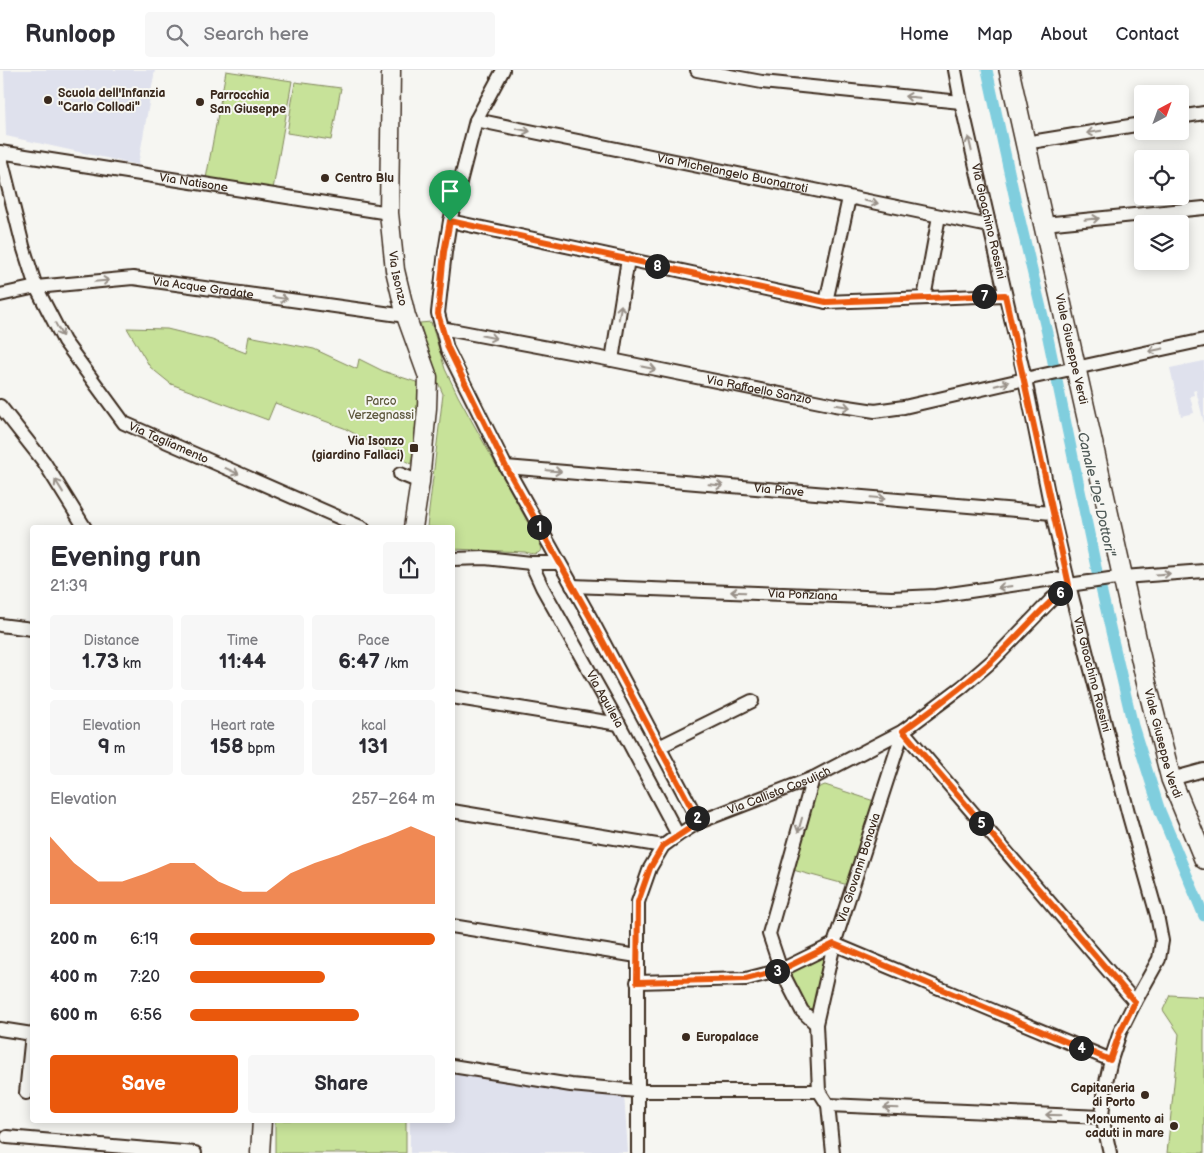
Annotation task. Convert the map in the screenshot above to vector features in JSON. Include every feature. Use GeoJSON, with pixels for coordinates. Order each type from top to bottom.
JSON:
{"type":"FeatureCollection","features":[{"type":"Feature","properties":{"kind":"main road","name":"Viale Giuseppe Verdi"},"geometry":{"type":"LineString","coordinates":[[1009,70],[1044,224],[1108,579],[1146,681],[1170,779],[1204,859]]}},
{"type":"Feature","properties":{"kind":"street","name":"Via Isonzo"},"geometry":{"type":"LineString","coordinates":[[391,70],[389,213],[395,270],[406,316],[428,377],[420,482],[413,525]]}},
{"type":"Feature","properties":{"kind":"street","name":"Via Aquileia"},"geometry":{"type":"LineString","coordinates":[[503,70],[476,120],[450,221],[444,252],[438,314],[448,348],[506,467],[699,822]]}},
{"type":"Feature","properties":{"kind":"street"},"geometry":{"type":"LineString","coordinates":[[696,70],[762,82],[961,102]]}},
{"type":"Feature","properties":{"kind":"street","name":"Via Gioachino Rossini"},"geometry":{"type":"LineString","coordinates":[[955,70],[1069,585],[1162,941],[1159,959],[1120,1032],[1110,1060],[1102,1117],[1110,1153]]}},
{"type":"Feature","properties":{"kind":"street"},"geometry":{"type":"LineString","coordinates":[[1189,116],[1204,113]]}},
{"type":"Feature","properties":{"kind":"street","name":"Via Michelangelo Buonarroti"},"geometry":{"type":"LineString","coordinates":[[476,120],[989,226]]}},
{"type":"Feature","properties":{"kind":"street"},"geometry":{"type":"LineString","coordinates":[[1025,143],[1134,125]]}},
{"type":"Feature","properties":{"kind":"street","name":"Via Natisone"},"geometry":{"type":"LineString","coordinates":[[0,153],[389,213]]}},
{"type":"Feature","properties":{"kind":"street","name":"Via Tagliamento"},"geometry":{"type":"LineString","coordinates":[[0,153],[23,246],[36,287],[64,341],[124,423],[356,525]]}},
{"type":"Feature","properties":{"kind":"street"},"geometry":{"type":"LineString","coordinates":[[826,302],[849,198]]}},
{"type":"Feature","properties":{"kind":"street"},"geometry":{"type":"LineString","coordinates":[[1044,224],[1204,208]]}},
{"type":"Feature","properties":{"kind":"street"},"geometry":{"type":"LineString","coordinates":[[924,298],[939,216]]}},
{"type":"Feature","properties":{"kind":"street"},"geometry":{"type":"LineString","coordinates":[[450,221],[826,302],[1005,295]]}},
{"type":"Feature","properties":{"kind":"street"},"geometry":{"type":"LineString","coordinates":[[612,360],[628,259]]}},
{"type":"Feature","properties":{"kind":"street","name":"Via Acque Gradate"},"geometry":{"type":"LineString","coordinates":[[0,295],[36,287],[133,278],[406,316]]}},
{"type":"Feature","properties":{"kind":"street","name":"Via Raffaello Sanzio"},"geometry":{"type":"LineString","coordinates":[[442,328],[875,412],[1204,340]]}},
{"type":"Feature","properties":{"kind":"street"},"geometry":{"type":"LineString","coordinates":[[0,406],[44,462],[83,525]]}},
{"type":"Feature","properties":{"kind":"street","name":"Via Piave"},"geometry":{"type":"LineString","coordinates":[[506,467],[1052,513]]}},
{"type":"Feature","properties":{"kind":"street"},"geometry":{"type":"LineString","coordinates":[[400,474],[420,482]]}},
{"type":"Feature","properties":{"kind":"street"},"geometry":{"type":"LineString","coordinates":[[455,559],[485,558],[531,563],[559,563]]}},
{"type":"Feature","properties":{"kind":"street","name":"Via Aquileia"},"geometry":{"type":"LineString","coordinates":[[531,563],[542,587],[619,724],[678,835]]}},
{"type":"Feature","properties":{"kind":"street","name":"Via Callisto Cosulich"},"geometry":{"type":"LineString","coordinates":[[638,1153],[638,902],[650,868],[663,846],[699,822],[813,778],[903,731],[962,687],[992,661],[1051,600],[1069,585],[1108,579],[1204,571]]}},
{"type":"Feature","properties":{"kind":"street","name":"Via Ponziana"},"geometry":{"type":"LineString","coordinates":[[572,586],[892,598],[936,596],[1053,579],[1061,580],[1069,585]]}},
{"type":"Feature","properties":{"kind":"street"},"geometry":{"type":"LineString","coordinates":[[1034,583],[1051,600]]}},
{"type":"Feature","properties":{"kind":"street"},"geometry":{"type":"LineString","coordinates":[[0,624],[30,629]]}},
{"type":"Feature","properties":{"kind":"street"},"geometry":{"type":"LineString","coordinates":[[455,697],[619,724]]}},
{"type":"Feature","properties":{"kind":"street"},"geometry":{"type":"LineString","coordinates":[[659,746],[752,701]]}},
{"type":"Feature","properties":{"kind":"street"},"geometry":{"type":"LineString","coordinates":[[903,731],[1135,1002]]}},
{"type":"Feature","properties":{"kind":"street","name":"Via Giovanni Bonavia"},"geometry":{"type":"LineString","coordinates":[[819,1091],[816,1024],[834,944],[903,731]]}},
{"type":"Feature","properties":{"kind":"street"},"geometry":{"type":"LineString","coordinates":[[1170,779],[1204,770]]}},
{"type":"Feature","properties":{"kind":"street"},"geometry":{"type":"LineString","coordinates":[[813,778],[769,934],[781,970],[802,1011],[816,1024]]}},
{"type":"Feature","properties":{"kind":"street"},"geometry":{"type":"LineString","coordinates":[[455,811],[663,846]]}},
{"type":"Feature","properties":{"kind":"street"},"geometry":{"type":"LineString","coordinates":[[455,926],[637,956]]}},
{"type":"Feature","properties":{"kind":"street"},"geometry":{"type":"LineString","coordinates":[[637,982],[746,979],[781,970],[834,944],[1110,1060]]}},
{"type":"Feature","properties":{"kind":"street"},"geometry":{"type":"LineString","coordinates":[[0,1028],[30,1034]]}},
{"type":"Feature","properties":{"kind":"street"},"geometry":{"type":"LineString","coordinates":[[26,1093],[30,1054]]}},
{"type":"Feature","properties":{"kind":"street"},"geometry":{"type":"LineString","coordinates":[[455,1066],[570,1085],[637,1091],[819,1091],[828,1105],[833,1153]]}},
{"type":"Feature","properties":{"kind":"street"},"geometry":{"type":"LineString","coordinates":[[828,1105],[1102,1117]]}},
{"type":"Feature","properties":{"kind":"street"},"geometry":{"type":"LineString","coordinates":[[260,1153],[262,1123]]}},
{"type":"Feature","properties":{"kind":"street"},"geometry":{"type":"LineString","coordinates":[[7,1137],[195,1153]]}},
{"type":"Feature","properties":{"kind":"shaded area"},"geometry":{"type":"Polygon","coordinates":[[[4,70],[155,70],[138,165],[6,136],[4,70]]]}},
{"type":"Feature","properties":{"kind":"shaded area"},"geometry":{"type":"Polygon","coordinates":[[[1204,361],[1204,423],[1196,390],[1193,391],[1194,395],[1190,396],[1194,413],[1181,416],[1170,368],[1204,361]]]}},
{"type":"Feature","properties":{"kind":"shaded area"},"geometry":{"type":"Polygon","coordinates":[[[455,1072],[624,1094],[628,1152],[410,1153],[410,1123],[455,1123],[455,1072]]]}},
{"type":"Feature","properties":{"kind":"green space"},"geometry":{"type":"Polygon","coordinates":[[[226,71],[292,81],[272,195],[205,184],[226,71]]]}},
{"type":"Feature","properties":{"kind":"green space"},"geometry":{"type":"Polygon","coordinates":[[[295,82],[341,88],[331,140],[287,133],[295,82]]]}},
{"type":"Feature","properties":{"kind":"green space"},"geometry":{"type":"Polygon","coordinates":[[[431,322],[445,369],[542,548],[541,551],[533,554],[455,549],[455,525],[427,525],[443,394],[420,323],[431,322]]]}},
{"type":"Feature","properties":{"kind":"green space","name":"Parco Verzegnassi"},"geometry":{"type":"Polygon","coordinates":[[[127,328],[167,329],[212,340],[246,353],[249,336],[314,349],[357,369],[359,359],[383,371],[419,383],[419,407],[411,464],[344,428],[275,403],[268,420],[171,384],[150,367],[127,328]]]}},
{"type":"Feature","properties":{"kind":"green space"},"geometry":{"type":"Polygon","coordinates":[[[825,785],[874,801],[848,885],[793,870],[817,788],[825,785]]]}},
{"type":"Feature","properties":{"kind":"green space"},"geometry":{"type":"Polygon","coordinates":[[[830,948],[815,1018],[806,1011],[784,972],[830,948]]]}},
{"type":"Feature","properties":{"kind":"green space"},"geometry":{"type":"Polygon","coordinates":[[[1170,995],[1204,997],[1204,1153],[1167,1153],[1179,1034],[1163,1010],[1170,995]]]}},
{"type":"Feature","properties":{"kind":"green space"},"geometry":{"type":"Polygon","coordinates":[[[275,1123],[406,1123],[406,1153],[275,1153],[275,1123]]]}},
{"type":"Feature","properties":{"kind":"waterway","name":"Canale \"De' Dottori\""},"geometry":{"type":"LineString","coordinates":[[987,70],[1047,333],[1096,567],[1133,726],[1160,811],[1204,916]]}},
{"type":"Feature","properties":{"kind":"place","name":"Scuola dell'Infanzia \"Carlo Collodi\""},"geometry":{"type":"Point","coordinates":[48,100]}},
{"type":"Feature","properties":{"kind":"place","name":"Parrocchia San Giuseppe"},"geometry":{"type":"Point","coordinates":[200,102]}},
{"type":"Feature","properties":{"kind":"place","name":"Centro Blu"},"geometry":{"type":"Point","coordinates":[325,178]}},
{"type":"Feature","properties":{"kind":"place","name":"Via Isonzo (giardino Fallaci)"},"geometry":{"type":"Point","coordinates":[414,448]}},
{"type":"Feature","properties":{"kind":"place","name":"Europalace"},"geometry":{"type":"Point","coordinates":[686,1037]}},
{"type":"Feature","properties":{"kind":"place","name":"Capitaneria di Porto"},"geometry":{"type":"Point","coordinates":[1145,1095]}},
{"type":"Feature","properties":{"kind":"place","name":"Monumento ai caduti in mare"},"geometry":{"type":"Point","coordinates":[1174,1126]}},
{"type":"Feature","properties":{"kind":"route"},"geometry":{"type":"LineString","coordinates":[[450,221],[826,302],[1005,295],[1069,585],[1051,600],[992,661],[962,687],[903,731],[1135,1002],[1120,1032],[1110,1060],[834,944],[781,970],[746,979],[637,982],[638,902],[650,868],[663,846],[699,822],[590,617],[506,467],[448,348],[438,314],[444,252],[450,221]]}}]}
